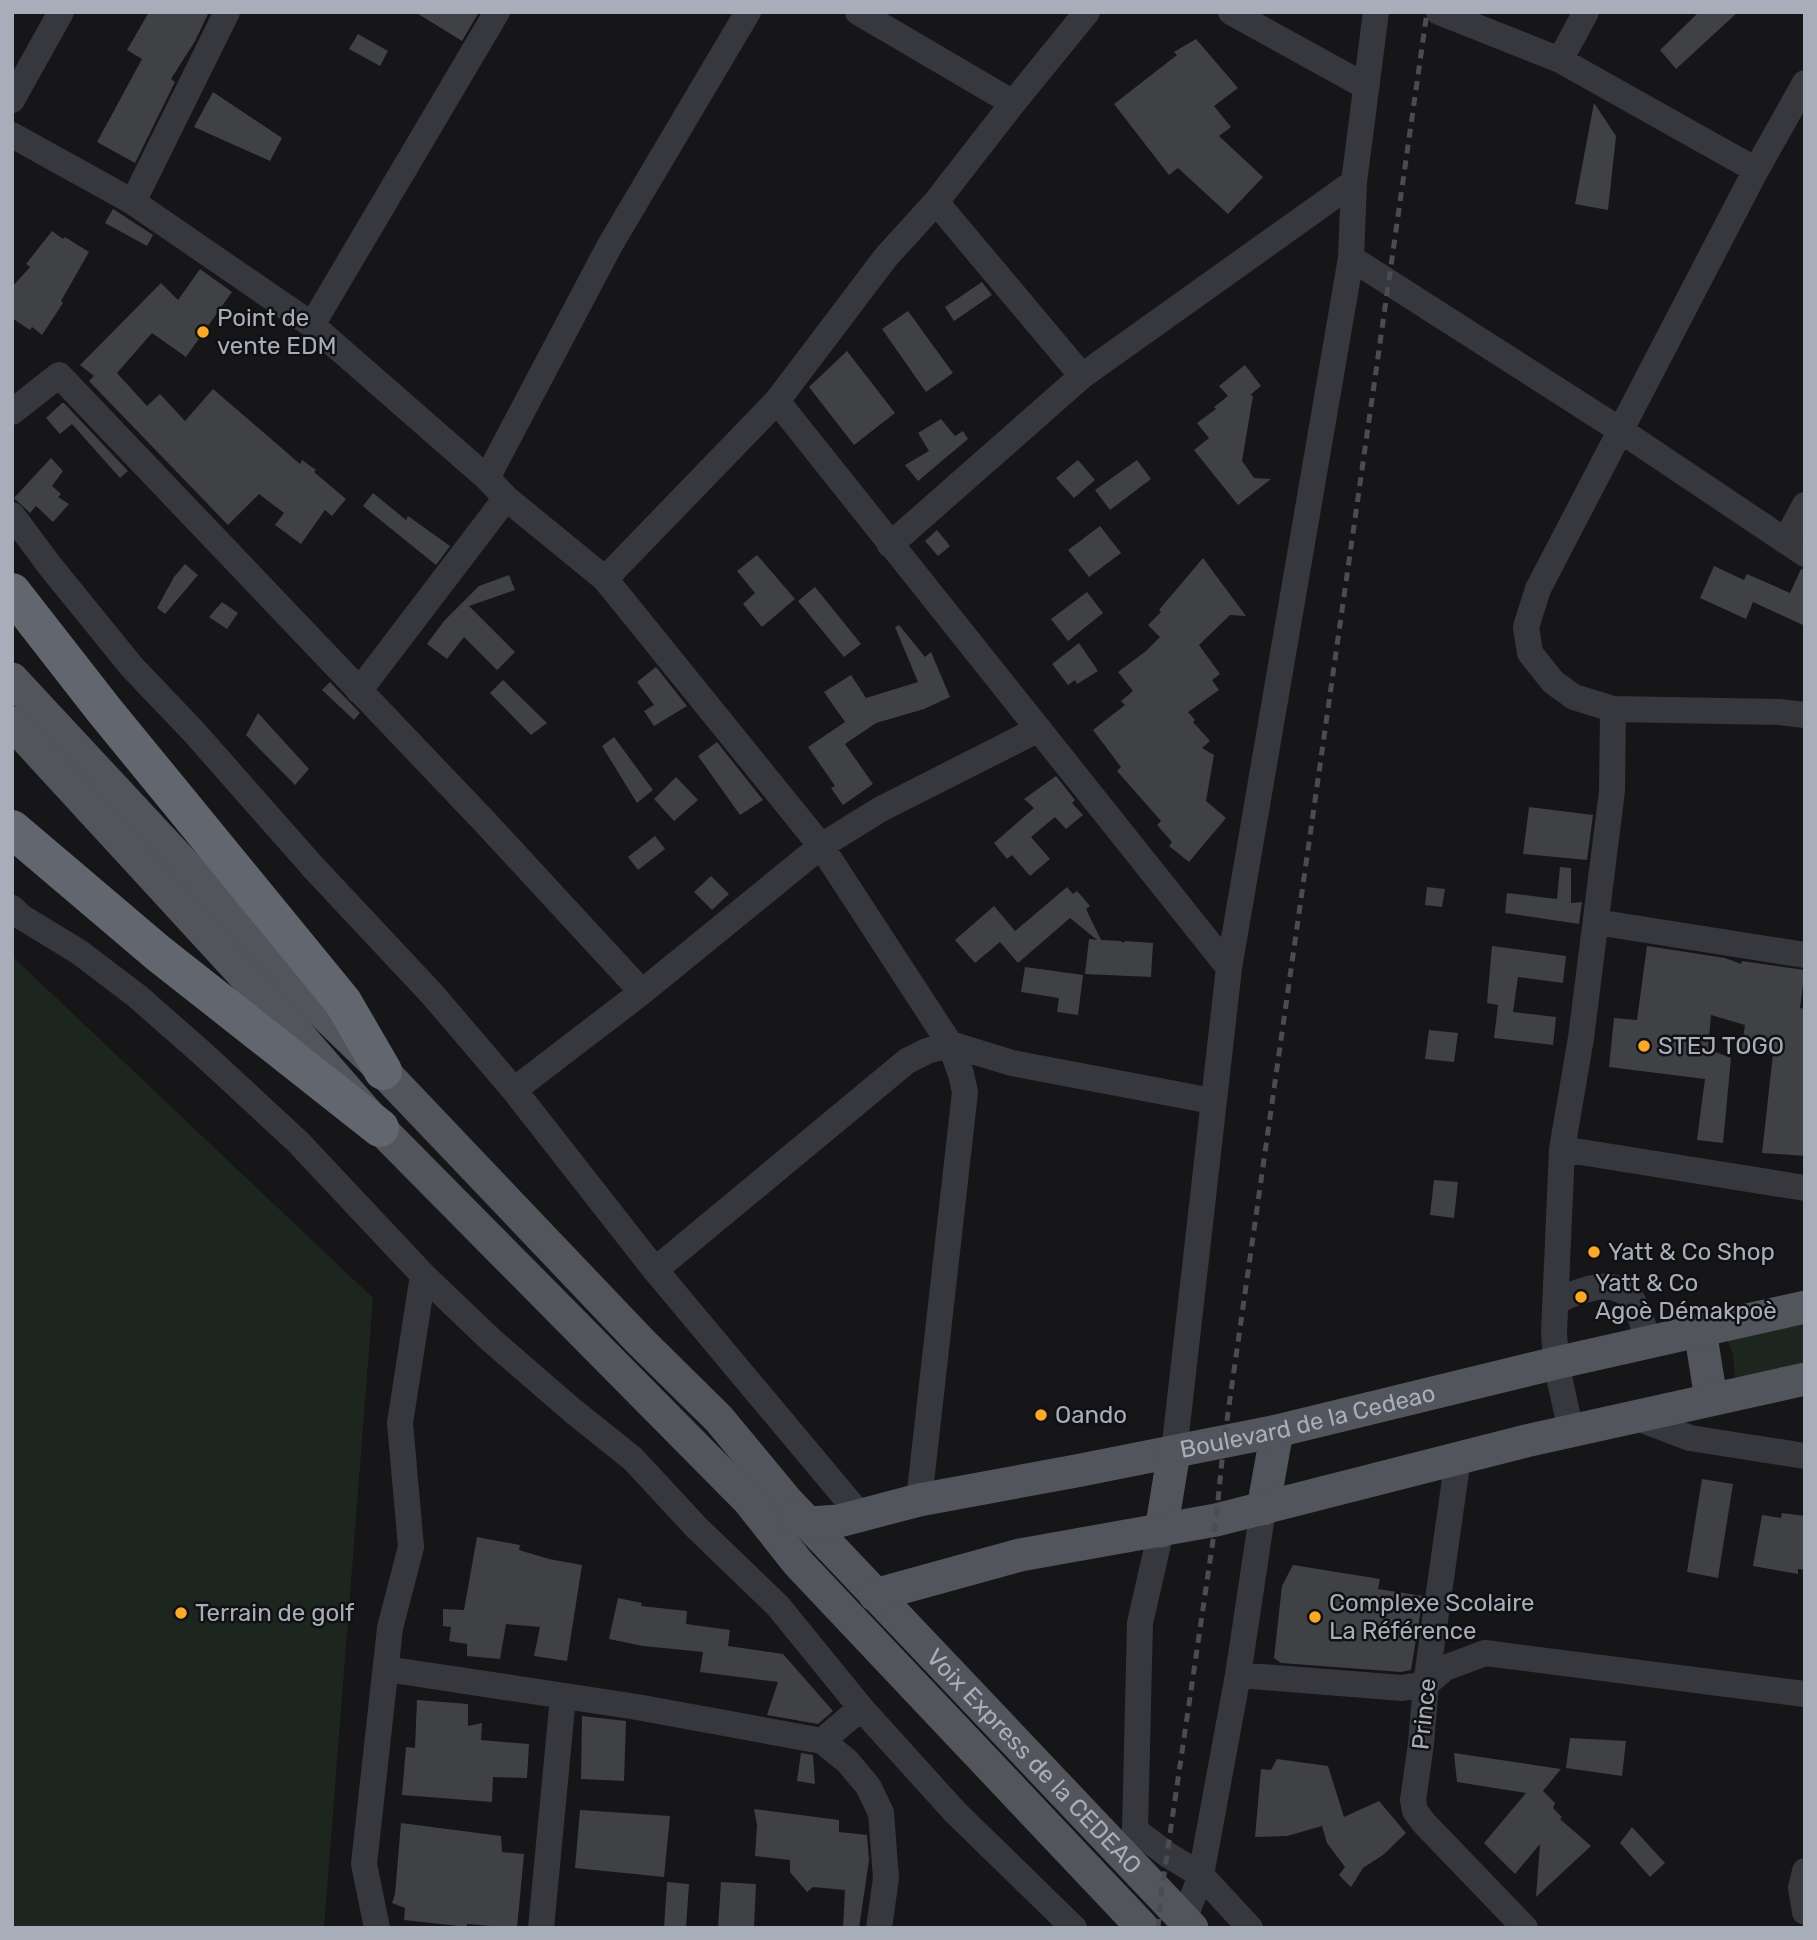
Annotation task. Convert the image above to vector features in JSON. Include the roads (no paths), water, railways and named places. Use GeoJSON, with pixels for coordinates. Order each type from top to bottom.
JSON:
{"type":"FeatureCollection","features":[{"type":"Feature","properties":{"kind":"highway"},"geometry":{"type":"LineString","coordinates":[[12,592],[343,1002],[383,1071]]}},
{"type":"Feature","properties":{"kind":"highway"},"geometry":{"type":"LineString","coordinates":[[12,829],[158,953],[380,1128]]}},
{"type":"Feature","properties":{"kind":"main road"},"geometry":{"type":"LineString","coordinates":[[12,680],[311,1000],[383,1071],[640,1341],[719,1419],[786,1500],[875,1595]]}},
{"type":"Feature","properties":{"kind":"main road"},"geometry":{"type":"LineString","coordinates":[[12,723],[297,1033],[380,1128],[749,1501],[798,1563],[1129,1921]]}},
{"type":"Feature","properties":{"kind":"main road","name":"Boulevard de la Cedeao"},"geometry":{"type":"LineString","coordinates":[[808,1523],[839,1521],[919,1500],[1277,1431],[1556,1363],[1805,1307]]}},
{"type":"Feature","properties":{"kind":"main road"},"geometry":{"type":"LineString","coordinates":[[1700,1330],[1711,1399]]}},
{"type":"Feature","properties":{"kind":"main road"},"geometry":{"type":"LineString","coordinates":[[798,1563],[843,1573],[875,1595],[1020,1555],[1161,1531],[1263,1509],[1458,1458],[1805,1379]]}},
{"type":"Feature","properties":{"kind":"main road"},"geometry":{"type":"LineString","coordinates":[[1263,1509],[1277,1431]]}},
{"type":"Feature","properties":{"kind":"main road"},"geometry":{"type":"LineString","coordinates":[[1161,1531],[1174,1452]]}},
{"type":"Feature","properties":{"kind":"main road"},"geometry":{"type":"LineString","coordinates":[[749,1501],[808,1523]]}},
{"type":"Feature","properties":{"kind":"main road","name":"Voix Express de la CEDEAO"},"geometry":{"type":"LineString","coordinates":[[875,1595],[1188,1924]]}},
{"type":"Feature","properties":{"kind":"street"},"geometry":{"type":"LineString","coordinates":[[12,100],[61,12]]}},
{"type":"Feature","properties":{"kind":"street"},"geometry":{"type":"LineString","coordinates":[[133,202],[227,12]]}},
{"type":"Feature","properties":{"kind":"street"},"geometry":{"type":"LineString","coordinates":[[312,325],[497,12]]}},
{"type":"Feature","properties":{"kind":"street"},"geometry":{"type":"LineString","coordinates":[[487,478],[610,245],[748,12]]}},
{"type":"Feature","properties":{"kind":"street"},"geometry":{"type":"LineString","coordinates":[[858,12],[1013,103]]}},
{"type":"Feature","properties":{"kind":"street"},"geometry":{"type":"LineString","coordinates":[[605,579],[777,401],[886,257],[936,202],[1087,12]]}},
{"type":"Feature","properties":{"kind":"street"},"geometry":{"type":"LineString","coordinates":[[1231,12],[1365,86]]}},
{"type":"Feature","properties":{"kind":"street"},"geometry":{"type":"LineString","coordinates":[[1174,1452],[1229,968],[1352,258],[1354,182],[1376,12]]}},
{"type":"Feature","properties":{"kind":"street"},"geometry":{"type":"LineString","coordinates":[[1438,12],[1560,60],[1756,170]]}},
{"type":"Feature","properties":{"kind":"street"},"geometry":{"type":"LineString","coordinates":[[1560,60],[1586,12]]}},
{"type":"Feature","properties":{"kind":"street"},"geometry":{"type":"LineString","coordinates":[[1805,83],[1756,170],[1538,589],[1526,628],[1530,653],[1553,682],[1574,697],[1613,709],[1779,712],[1805,715]]}},
{"type":"Feature","properties":{"kind":"street"},"geometry":{"type":"LineString","coordinates":[[12,135],[133,202],[312,325],[487,478],[506,498],[605,579],[821,846],[950,1044],[965,1092],[919,1500]]}},
{"type":"Feature","properties":{"kind":"street"},"geometry":{"type":"LineString","coordinates":[[890,545],[1082,376],[1354,182]]}},
{"type":"Feature","properties":{"kind":"street"},"geometry":{"type":"LineString","coordinates":[[936,202],[1082,376]]}},
{"type":"Feature","properties":{"kind":"street"},"geometry":{"type":"LineString","coordinates":[[1352,258],[1620,430],[1795,547],[1805,505]]}},
{"type":"Feature","properties":{"kind":"street"},"geometry":{"type":"LineString","coordinates":[[12,412],[59,375],[485,822],[642,992]]}},
{"type":"Feature","properties":{"kind":"street"},"geometry":{"type":"LineString","coordinates":[[777,401],[1229,968]]}},
{"type":"Feature","properties":{"kind":"street"},"geometry":{"type":"LineString","coordinates":[[359,691],[506,498]]}},
{"type":"Feature","properties":{"kind":"street"},"geometry":{"type":"LineString","coordinates":[[12,515],[132,667],[432,994],[514,1090],[655,1270],[861,1516]]}},
{"type":"Feature","properties":{"kind":"street"},"geometry":{"type":"LineString","coordinates":[[1571,1431],[1556,1363],[1554,1333],[1562,1149],[1581,1038],[1612,791],[1613,709]]}},
{"type":"Feature","properties":{"kind":"street"},"geometry":{"type":"LineString","coordinates":[[514,1090],[642,992],[821,846],[881,809],[979,757],[1039,729]]}},
{"type":"Feature","properties":{"kind":"street"},"geometry":{"type":"LineString","coordinates":[[12,908],[108,974],[203,1054],[298,1142],[423,1275],[501,1349],[633,1459],[697,1528],[778,1606],[861,1708],[955,1812],[1074,1928]]}},
{"type":"Feature","properties":{"kind":"street"},"geometry":{"type":"LineString","coordinates":[[1596,922],[1805,955]]}},
{"type":"Feature","properties":{"kind":"street"},"geometry":{"type":"LineString","coordinates":[[655,1270],[907,1061],[950,1044],[1012,1063],[1212,1101]]}},
{"type":"Feature","properties":{"kind":"street"},"geometry":{"type":"LineString","coordinates":[[1562,1149],[1805,1188]]}},
{"type":"Feature","properties":{"kind":"street"},"geometry":{"type":"LineString","coordinates":[[377,1928],[364,1864],[390,1628],[411,1547],[400,1423],[423,1275]]}},
{"type":"Feature","properties":{"kind":"street"},"geometry":{"type":"LineString","coordinates":[[1556,1301],[1590,1286],[1620,1289],[1631,1300],[1649,1342]]}},
{"type":"Feature","properties":{"kind":"street"},"geometry":{"type":"LineString","coordinates":[[1635,1417],[1689,1437],[1805,1456]]}},
{"type":"Feature","properties":{"kind":"street","name":"Prince"},"geometry":{"type":"LineString","coordinates":[[1458,1458],[1426,1684],[1422,1744],[1413,1800],[1415,1811],[1525,1928]]}},
{"type":"Feature","properties":{"kind":"street"},"geometry":{"type":"LineString","coordinates":[[1188,1924],[1201,1875],[1263,1509]]}},
{"type":"Feature","properties":{"kind":"street"},"geometry":{"type":"LineString","coordinates":[[1161,1531],[1140,1623],[1135,1830],[1201,1875],[1250,1928]]}},
{"type":"Feature","properties":{"kind":"street"},"geometry":{"type":"LineString","coordinates":[[1237,1675],[1402,1688],[1426,1684],[1445,1668],[1485,1653],[1805,1694]]}},
{"type":"Feature","properties":{"kind":"street"},"geometry":{"type":"LineString","coordinates":[[386,1670],[637,1707],[822,1741],[847,1761],[868,1786],[881,1813],[886,1878],[879,1928]]}},
{"type":"Feature","properties":{"kind":"street"},"geometry":{"type":"LineString","coordinates":[[541,1928],[563,1697]]}},
{"type":"Feature","properties":{"kind":"street"},"geometry":{"type":"LineString","coordinates":[[822,1741],[861,1708]]}},
{"type":"Feature","properties":{"kind":"street"},"geometry":{"type":"LineString","coordinates":[[1805,1871],[1801,1888],[1805,1912]]}},
{"type":"Feature","properties":{"kind":"railway"},"geometry":{"type":"LineString","coordinates":[[1158,1928],[1216,1520],[1224,1441],[1427,12]]}},
{"type":"Feature","properties":{"kind":"place","name":"Point de vente EDM"},"geometry":{"type":"Point","coordinates":[203,332]}},
{"type":"Feature","properties":{"kind":"place","name":"STEJ TOGO"},"geometry":{"type":"Point","coordinates":[1644,1046]}},
{"type":"Feature","properties":{"kind":"place","name":"Yatt & Co Shop"},"geometry":{"type":"Point","coordinates":[1594,1252]}},
{"type":"Feature","properties":{"kind":"place","name":"Yatt & Co Agoè Démakpoè"},"geometry":{"type":"Point","coordinates":[1581,1297]}},
{"type":"Feature","properties":{"kind":"place","name":"Oando"},"geometry":{"type":"Point","coordinates":[1041,1415]}},
{"type":"Feature","properties":{"kind":"place","name":"Terrain de golf"},"geometry":{"type":"Point","coordinates":[181,1613]}},
{"type":"Feature","properties":{"kind":"place","name":"Complexe Scolaire La Référence"},"geometry":{"type":"Point","coordinates":[1315,1617]}}]}
